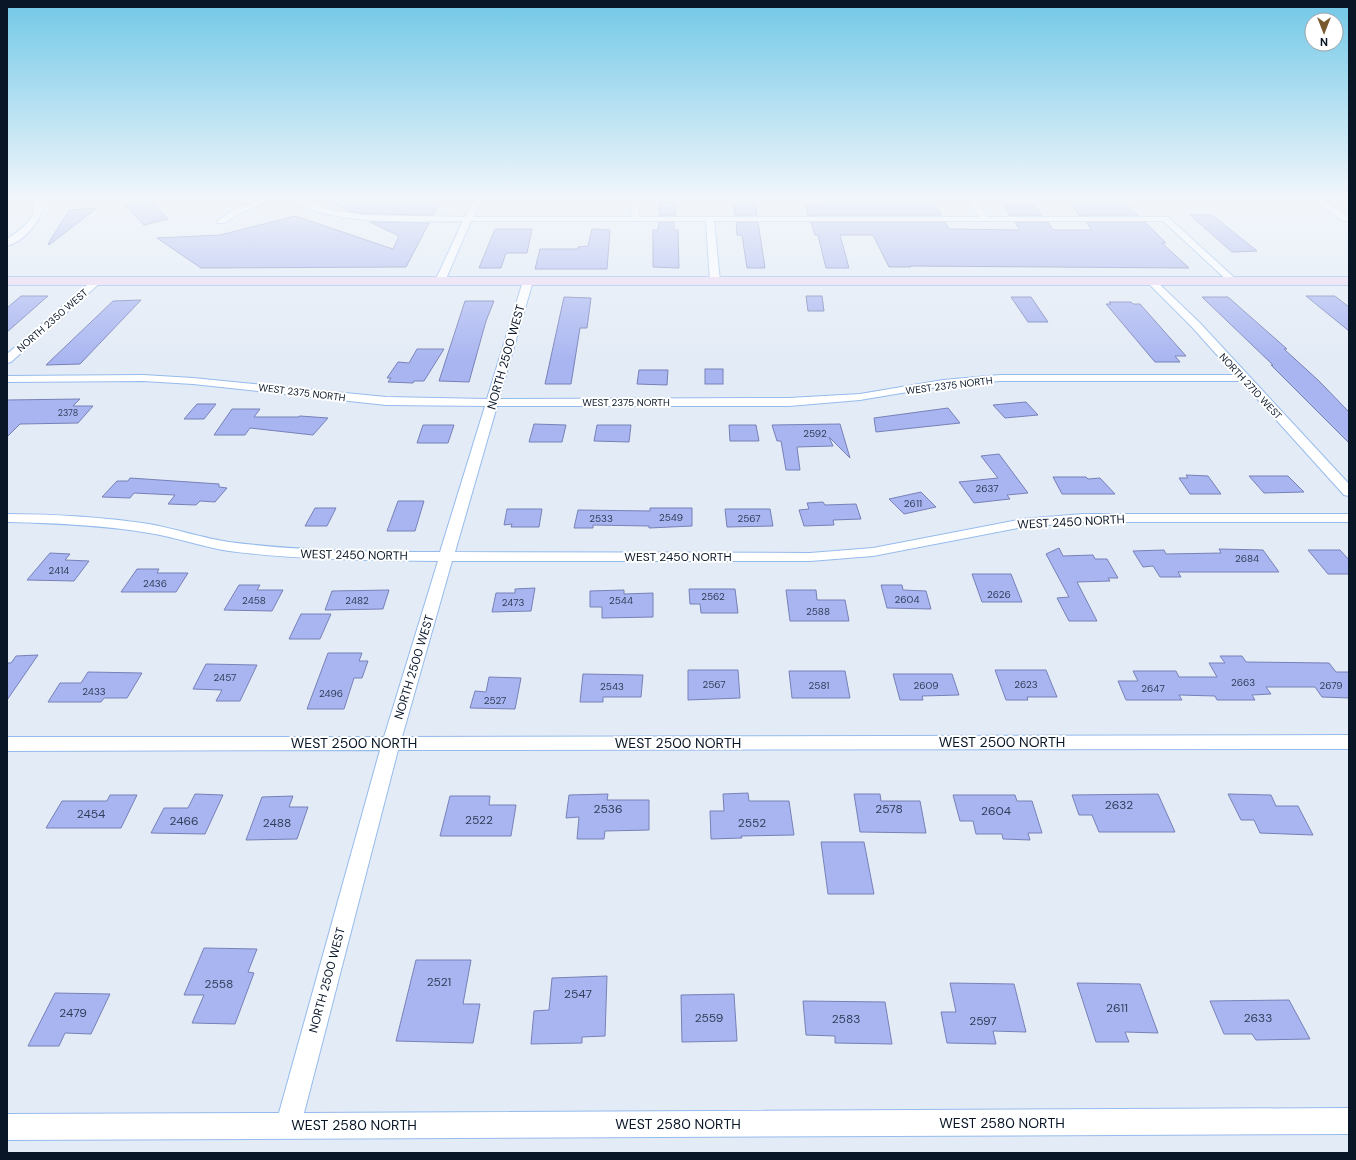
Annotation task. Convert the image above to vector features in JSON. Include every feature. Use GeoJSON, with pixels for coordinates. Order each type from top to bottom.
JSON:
{"type":"FeatureCollection","features":[{"type":"Feature","properties":{"kind":"street"},"geometry":{"type":"LineString","coordinates":[[440,281],[454,252]]}},
{"type":"Feature","properties":{"kind":"street"},"geometry":{"type":"LineString","coordinates":[[713,252],[715,281]]}},
{"type":"Feature","properties":{"kind":"street"},"geometry":{"type":"LineString","coordinates":[[1201,252],[1233,281]]}},
{"type":"Feature","properties":{"kind":"street"},"geometry":{"type":"LineString","coordinates":[[7,281],[1348,281]]}},
{"type":"Feature","properties":{"kind":"street","name":"NORTH 2350 WEST"},"geometry":{"type":"LineString","coordinates":[[7,360],[97,281]]}},
{"type":"Feature","properties":{"kind":"street","name":"NORTH 2500 WEST"},"geometry":{"type":"LineString","coordinates":[[288,1126],[391,743],[528,281]]}},
{"type":"Feature","properties":{"kind":"street","name":"NORTH 2710 WEST"},"geometry":{"type":"LineString","coordinates":[[1151,281],[1195,324],[1349,492]]}},
{"type":"Feature","properties":{"kind":"street","name":"WEST 2375 NORTH"},"geometry":{"type":"LineString","coordinates":[[7,379],[143,378],[192,380],[386,401],[492,403],[789,402],[860,397],[943,383],[1000,378],[1244,378]]}},
{"type":"Feature","properties":{"kind":"street","name":"WEST 2450 NORTH"},"geometry":{"type":"LineString","coordinates":[[7,518],[44,518],[110,523],[169,532],[225,545],[280,552],[342,556],[810,557],[873,552],[1023,523],[1084,518],[1349,518]]}},
{"type":"Feature","properties":{"kind":"street","name":"WEST 2500 NORTH"},"geometry":{"type":"LineString","coordinates":[[7,744],[1349,742]]}},
{"type":"Feature","properties":{"kind":"street","name":"WEST 2580 NORTH"},"geometry":{"type":"LineString","coordinates":[[7,1126],[1349,1121]]}},
{"type":"Feature","properties":{"kind":"building"},"geometry":{"type":"Polygon","coordinates":[[[178,252],[414,252],[406,267],[201,268],[178,252]]]}},
{"type":"Feature","properties":{"kind":"building"},"geometry":{"type":"Polygon","coordinates":[[[486,252],[527,252],[506,253],[501,268],[479,268],[486,252]]]}},
{"type":"Feature","properties":{"kind":"building"},"geometry":{"type":"Polygon","coordinates":[[[539,252],[608,252],[607,269],[535,269],[539,252]]]}},
{"type":"Feature","properties":{"kind":"building"},"geometry":{"type":"Polygon","coordinates":[[[653,252],[679,252],[679,268],[653,267],[653,252]]]}},
{"type":"Feature","properties":{"kind":"building"},"geometry":{"type":"Polygon","coordinates":[[[745,252],[763,252],[765,268],[747,268],[745,252]]]}},
{"type":"Feature","properties":{"kind":"building"},"geometry":{"type":"Polygon","coordinates":[[[822,252],[845,252],[849,268],[826,268],[822,252]]]}},
{"type":"Feature","properties":{"kind":"building"},"geometry":{"type":"Polygon","coordinates":[[[882,252],[1172,252],[1189,268],[910,266],[911,267],[889,267],[882,252]]]}},
{"type":"Feature","properties":{"kind":"building"},"geometry":{"type":"Polygon","coordinates":[[[21,296],[48,296],[7,332],[7,308],[21,296]]]}},
{"type":"Feature","properties":{"kind":"building"},"geometry":{"type":"Polygon","coordinates":[[[806,296],[822,296],[824,311],[808,311],[806,296]]]}},
{"type":"Feature","properties":{"kind":"building"},"geometry":{"type":"Polygon","coordinates":[[[1306,296],[1335,296],[1349,307],[1349,331],[1306,296]]]}},
{"type":"Feature","properties":{"kind":"building"},"geometry":{"type":"Polygon","coordinates":[[[564,297],[591,298],[587,328],[580,328],[571,384],[545,384],[564,297]]]}},
{"type":"Feature","properties":{"kind":"building"},"geometry":{"type":"Polygon","coordinates":[[[1011,297],[1031,297],[1048,322],[1028,322],[1011,297]]]}},
{"type":"Feature","properties":{"kind":"building"},"geometry":{"type":"Polygon","coordinates":[[[1202,297],[1228,297],[1287,349],[1284,349],[1319,381],[1349,412],[1349,443],[1271,365],[1273,365],[1202,297]]]}},
{"type":"Feature","properties":{"kind":"building"},"geometry":{"type":"Polygon","coordinates":[[[141,300],[80,364],[46,365],[113,301],[141,300]]]}},
{"type":"Feature","properties":{"kind":"building"},"geometry":{"type":"Polygon","coordinates":[[[465,301],[494,301],[486,321],[469,382],[439,381],[465,301]]]}},
{"type":"Feature","properties":{"kind":"building"},"geometry":{"type":"Polygon","coordinates":[[[1109,302],[1131,302],[1133,304],[1140,304],[1186,356],[1175,356],[1180,362],[1155,362],[1106,304],[1111,304],[1109,302]]]}},
{"type":"Feature","properties":{"kind":"building"},"geometry":{"type":"Polygon","coordinates":[[[417,349],[444,349],[424,381],[414,381],[413,383],[388,382],[391,378],[387,378],[398,362],[409,363],[417,349]]]}},
{"type":"Feature","properties":{"kind":"building"},"geometry":{"type":"Polygon","coordinates":[[[705,369],[723,369],[723,384],[705,384],[705,369]]]}},
{"type":"Feature","properties":{"kind":"building"},"geometry":{"type":"Polygon","coordinates":[[[639,370],[668,370],[667,385],[637,384],[639,370]]]}},
{"type":"Feature","properties":{"kind":"building"},"geometry":{"type":"Polygon","coordinates":[[[80,399],[73,406],[93,406],[78,423],[20,424],[7,437],[7,400],[80,399]]]}},
{"type":"Feature","properties":{"kind":"building"},"geometry":{"type":"Polygon","coordinates":[[[1026,402],[1038,415],[1005,418],[993,405],[1026,402]]]}},
{"type":"Feature","properties":{"kind":"building"},"geometry":{"type":"Polygon","coordinates":[[[197,404],[216,404],[204,419],[184,419],[197,404]]]}},
{"type":"Feature","properties":{"kind":"building"},"geometry":{"type":"Polygon","coordinates":[[[948,408],[960,423],[876,432],[874,418],[948,408]]]}},
{"type":"Feature","properties":{"kind":"building"},"geometry":{"type":"Polygon","coordinates":[[[232,409],[260,409],[254,417],[300,416],[328,418],[313,435],[250,428],[245,435],[214,435],[232,409]]]}},
{"type":"Feature","properties":{"kind":"building"},"geometry":{"type":"Polygon","coordinates":[[[534,424],[566,425],[562,442],[529,442],[534,424]]]}},
{"type":"Feature","properties":{"kind":"building"},"geometry":{"type":"Polygon","coordinates":[[[840,424],[850,458],[829,437],[833,446],[797,447],[800,470],[786,470],[781,441],[777,441],[772,425],[840,424]]]}},
{"type":"Feature","properties":{"kind":"building"},"geometry":{"type":"Polygon","coordinates":[[[423,425],[454,425],[448,443],[417,443],[423,425]]]}},
{"type":"Feature","properties":{"kind":"building"},"geometry":{"type":"Polygon","coordinates":[[[597,425],[631,425],[629,442],[594,441],[597,425]]]}},
{"type":"Feature","properties":{"kind":"building"},"geometry":{"type":"Polygon","coordinates":[[[729,425],[756,425],[759,441],[730,441],[729,425]]]}},
{"type":"Feature","properties":{"kind":"building"},"geometry":{"type":"Polygon","coordinates":[[[999,454],[1028,493],[1007,495],[1010,499],[974,503],[959,482],[998,478],[981,456],[999,454]]]}},
{"type":"Feature","properties":{"kind":"building"},"geometry":{"type":"Polygon","coordinates":[[[1186,475],[1208,476],[1221,494],[1190,494],[1179,478],[1188,478],[1186,475]]]}},
{"type":"Feature","properties":{"kind":"building"},"geometry":{"type":"Polygon","coordinates":[[[1249,476],[1288,476],[1304,492],[1264,493],[1249,476]]]}},
{"type":"Feature","properties":{"kind":"building"},"geometry":{"type":"Polygon","coordinates":[[[1053,477],[1086,477],[1088,479],[1100,478],[1115,494],[1062,494],[1053,477]]]}},
{"type":"Feature","properties":{"kind":"building"},"geometry":{"type":"Polygon","coordinates":[[[130,478],[219,484],[219,487],[227,488],[215,502],[200,501],[196,505],[168,504],[175,495],[134,493],[130,498],[102,497],[117,481],[128,481],[130,478]]]}},
{"type":"Feature","properties":{"kind":"building"},"geometry":{"type":"Polygon","coordinates":[[[921,492],[936,507],[904,514],[889,499],[921,492]]]}},
{"type":"Feature","properties":{"kind":"building"},"geometry":{"type":"Polygon","coordinates":[[[398,501],[424,501],[415,531],[387,531],[398,501]]]}},
{"type":"Feature","properties":{"kind":"building"},"geometry":{"type":"Polygon","coordinates":[[[823,502],[825,505],[856,504],[861,519],[833,520],[834,525],[804,526],[799,510],[809,509],[807,503],[823,502]]]}},
{"type":"Feature","properties":{"kind":"building"},"geometry":{"type":"Polygon","coordinates":[[[315,508],[336,508],[327,526],[305,526],[315,508]]]}},
{"type":"Feature","properties":{"kind":"building"},"geometry":{"type":"Polygon","coordinates":[[[650,508],[692,508],[692,526],[649,528],[649,526],[593,525],[593,528],[574,528],[578,510],[650,511],[650,508]]]}},
{"type":"Feature","properties":{"kind":"building"},"geometry":{"type":"Polygon","coordinates":[[[507,509],[542,509],[539,527],[511,527],[512,524],[504,525],[507,509]]]}},
{"type":"Feature","properties":{"kind":"building"},"geometry":{"type":"Polygon","coordinates":[[[725,509],[770,509],[773,526],[727,527],[725,509]]]}},
{"type":"Feature","properties":{"kind":"building"},"geometry":{"type":"Polygon","coordinates":[[[1059,548],[1063,556],[1093,555],[1095,559],[1107,559],[1118,578],[1108,578],[1110,581],[1077,582],[1097,621],[1069,621],[1057,598],[1069,597],[1046,554],[1059,548]]]}},
{"type":"Feature","properties":{"kind":"building"},"geometry":{"type":"Polygon","coordinates":[[[1219,549],[1263,550],[1279,572],[1178,572],[1181,577],[1160,577],[1153,566],[1143,567],[1133,551],[1164,550],[1166,554],[1221,553],[1219,549]]]}},
{"type":"Feature","properties":{"kind":"building"},"geometry":{"type":"Polygon","coordinates":[[[1308,550],[1340,550],[1349,560],[1349,574],[1328,574],[1308,550]]]}},
{"type":"Feature","properties":{"kind":"building"},"geometry":{"type":"Polygon","coordinates":[[[50,553],[70,554],[65,560],[89,561],[74,581],[27,580],[50,553]]]}},
{"type":"Feature","properties":{"kind":"building"},"geometry":{"type":"Polygon","coordinates":[[[137,569],[159,569],[157,573],[188,573],[176,592],[121,592],[137,569]]]}},
{"type":"Feature","properties":{"kind":"building"},"geometry":{"type":"Polygon","coordinates":[[[972,574],[1011,574],[1022,602],[982,602],[972,574]]]}},
{"type":"Feature","properties":{"kind":"building"},"geometry":{"type":"Polygon","coordinates":[[[239,585],[260,585],[257,590],[283,590],[272,611],[224,610],[239,585]]]}},
{"type":"Feature","properties":{"kind":"building"},"geometry":{"type":"Polygon","coordinates":[[[881,585],[902,585],[903,590],[926,591],[931,609],[887,608],[881,585]]]}},
{"type":"Feature","properties":{"kind":"building"},"geometry":{"type":"Polygon","coordinates":[[[535,588],[531,611],[492,612],[496,593],[515,593],[515,589],[535,588]]]}},
{"type":"Feature","properties":{"kind":"building"},"geometry":{"type":"Polygon","coordinates":[[[689,589],[735,589],[738,613],[701,613],[700,604],[690,604],[689,589]]]}},
{"type":"Feature","properties":{"kind":"building"},"geometry":{"type":"Polygon","coordinates":[[[389,590],[383,609],[325,610],[332,591],[389,590]]]}},
{"type":"Feature","properties":{"kind":"building"},"geometry":{"type":"Polygon","coordinates":[[[624,590],[624,594],[653,593],[653,617],[602,618],[602,607],[590,607],[590,591],[624,590]]]}},
{"type":"Feature","properties":{"kind":"building"},"geometry":{"type":"Polygon","coordinates":[[[786,590],[816,590],[817,600],[845,600],[849,621],[790,621],[786,590]]]}},
{"type":"Feature","properties":{"kind":"building"},"geometry":{"type":"Polygon","coordinates":[[[301,614],[331,614],[320,639],[289,639],[301,614]]]}},
{"type":"Feature","properties":{"kind":"building"},"geometry":{"type":"Polygon","coordinates":[[[328,653],[362,653],[359,661],[368,661],[362,678],[354,678],[344,709],[307,709],[328,653]]]}},
{"type":"Feature","properties":{"kind":"building"},"geometry":{"type":"Polygon","coordinates":[[[38,655],[7,700],[7,663],[11,663],[16,656],[38,655]]]}},
{"type":"Feature","properties":{"kind":"building"},"geometry":{"type":"Polygon","coordinates":[[[1220,656],[1242,656],[1246,662],[1329,663],[1336,672],[1349,672],[1349,698],[1322,697],[1315,687],[1266,687],[1271,694],[1252,695],[1255,700],[1217,700],[1215,696],[1179,695],[1182,700],[1126,700],[1118,681],[1138,681],[1133,671],[1176,671],[1179,677],[1217,677],[1209,663],[1225,663],[1220,656]]]}},
{"type":"Feature","properties":{"kind":"building"},"geometry":{"type":"Polygon","coordinates":[[[206,664],[257,665],[240,701],[216,701],[222,690],[193,689],[206,664]]]}},
{"type":"Feature","properties":{"kind":"building"},"geometry":{"type":"Polygon","coordinates":[[[688,670],[738,670],[740,698],[688,700],[688,670]]]}},
{"type":"Feature","properties":{"kind":"building"},"geometry":{"type":"Polygon","coordinates":[[[995,670],[1046,670],[1057,697],[1027,697],[1028,700],[1006,700],[995,670]]]}},
{"type":"Feature","properties":{"kind":"building"},"geometry":{"type":"Polygon","coordinates":[[[789,671],[845,671],[850,698],[792,698],[789,671]]]}},
{"type":"Feature","properties":{"kind":"building"},"geometry":{"type":"Polygon","coordinates":[[[88,672],[142,673],[127,698],[104,698],[101,702],[48,702],[60,683],[81,683],[88,672]]]}},
{"type":"Feature","properties":{"kind":"building"},"geometry":{"type":"Polygon","coordinates":[[[583,674],[643,675],[641,697],[603,697],[603,702],[580,702],[583,674]]]}},
{"type":"Feature","properties":{"kind":"building"},"geometry":{"type":"Polygon","coordinates":[[[893,674],[952,674],[959,695],[922,696],[923,700],[900,700],[893,674]]]}},
{"type":"Feature","properties":{"kind":"building"},"geometry":{"type":"Polygon","coordinates":[[[489,677],[521,678],[515,709],[470,708],[475,691],[486,692],[489,677]]]}},
{"type":"Feature","properties":{"kind":"building"},"geometry":{"type":"Polygon","coordinates":[[[748,793],[749,801],[789,801],[794,835],[741,836],[742,838],[711,839],[710,811],[724,811],[723,794],[748,793]]]}},
{"type":"Feature","properties":{"kind":"building"},"geometry":{"type":"Polygon","coordinates":[[[195,794],[223,795],[205,834],[151,833],[164,808],[188,808],[195,794]]]}},
{"type":"Feature","properties":{"kind":"building"},"geometry":{"type":"Polygon","coordinates":[[[608,794],[607,800],[649,800],[649,830],[605,831],[604,839],[577,839],[579,817],[566,818],[569,795],[608,794]]]}},
{"type":"Feature","properties":{"kind":"building"},"geometry":{"type":"Polygon","coordinates":[[[854,794],[880,794],[881,801],[920,801],[926,833],[860,832],[854,794]]]}},
{"type":"Feature","properties":{"kind":"building"},"geometry":{"type":"Polygon","coordinates":[[[1158,794],[1175,832],[1099,832],[1092,815],[1079,815],[1072,795],[1158,794]]]}},
{"type":"Feature","properties":{"kind":"building"},"geometry":{"type":"Polygon","coordinates":[[[1228,794],[1271,795],[1276,806],[1298,806],[1313,835],[1260,833],[1254,820],[1241,820],[1228,794]]]}},
{"type":"Feature","properties":{"kind":"building"},"geometry":{"type":"Polygon","coordinates":[[[110,795],[137,795],[121,828],[46,828],[62,801],[107,801],[110,795]]]}},
{"type":"Feature","properties":{"kind":"building"},"geometry":{"type":"Polygon","coordinates":[[[953,795],[1015,795],[1017,801],[1032,801],[1042,833],[1028,833],[1030,840],[1003,839],[1002,834],[976,834],[973,821],[960,821],[953,795]]]}},
{"type":"Feature","properties":{"kind":"building"},"geometry":{"type":"Polygon","coordinates":[[[293,796],[289,807],[308,807],[297,839],[246,840],[262,797],[293,796]]]}},
{"type":"Feature","properties":{"kind":"building"},"geometry":{"type":"Polygon","coordinates":[[[450,796],[490,796],[489,805],[516,805],[511,836],[440,836],[450,796]]]}},
{"type":"Feature","properties":{"kind":"building"},"geometry":{"type":"Polygon","coordinates":[[[821,842],[864,842],[874,894],[828,894],[821,842]]]}},
{"type":"Feature","properties":{"kind":"building"},"geometry":{"type":"Polygon","coordinates":[[[204,948],[257,949],[248,972],[254,973],[235,1024],[192,1023],[204,995],[184,995],[204,948]]]}},
{"type":"Feature","properties":{"kind":"building"},"geometry":{"type":"Polygon","coordinates":[[[416,960],[471,960],[463,1004],[480,1004],[473,1043],[396,1041],[416,960]]]}},
{"type":"Feature","properties":{"kind":"building"},"geometry":{"type":"Polygon","coordinates":[[[607,976],[605,1036],[582,1037],[582,1043],[531,1044],[534,1011],[549,1010],[552,978],[607,976]]]}},
{"type":"Feature","properties":{"kind":"building"},"geometry":{"type":"Polygon","coordinates":[[[950,983],[1014,984],[1026,1032],[993,1031],[996,1044],[947,1043],[941,1012],[956,1012],[950,983]]]}},
{"type":"Feature","properties":{"kind":"building"},"geometry":{"type":"Polygon","coordinates":[[[1077,983],[1140,984],[1158,1033],[1125,1032],[1129,1042],[1096,1042],[1077,983]]]}},
{"type":"Feature","properties":{"kind":"building"},"geometry":{"type":"Polygon","coordinates":[[[55,993],[110,994],[91,1034],[65,1033],[59,1046],[28,1046],[55,993]]]}},
{"type":"Feature","properties":{"kind":"building"},"geometry":{"type":"Polygon","coordinates":[[[734,994],[737,1041],[682,1042],[681,995],[734,994]]]}},
{"type":"Feature","properties":{"kind":"building"},"geometry":{"type":"Polygon","coordinates":[[[1289,1000],[1310,1039],[1256,1040],[1252,1034],[1224,1034],[1210,1001],[1289,1000]]]}},
{"type":"Feature","properties":{"kind":"building"},"geometry":{"type":"Polygon","coordinates":[[[803,1001],[885,1002],[892,1044],[835,1043],[835,1036],[806,1035],[803,1001]]]}}]}
